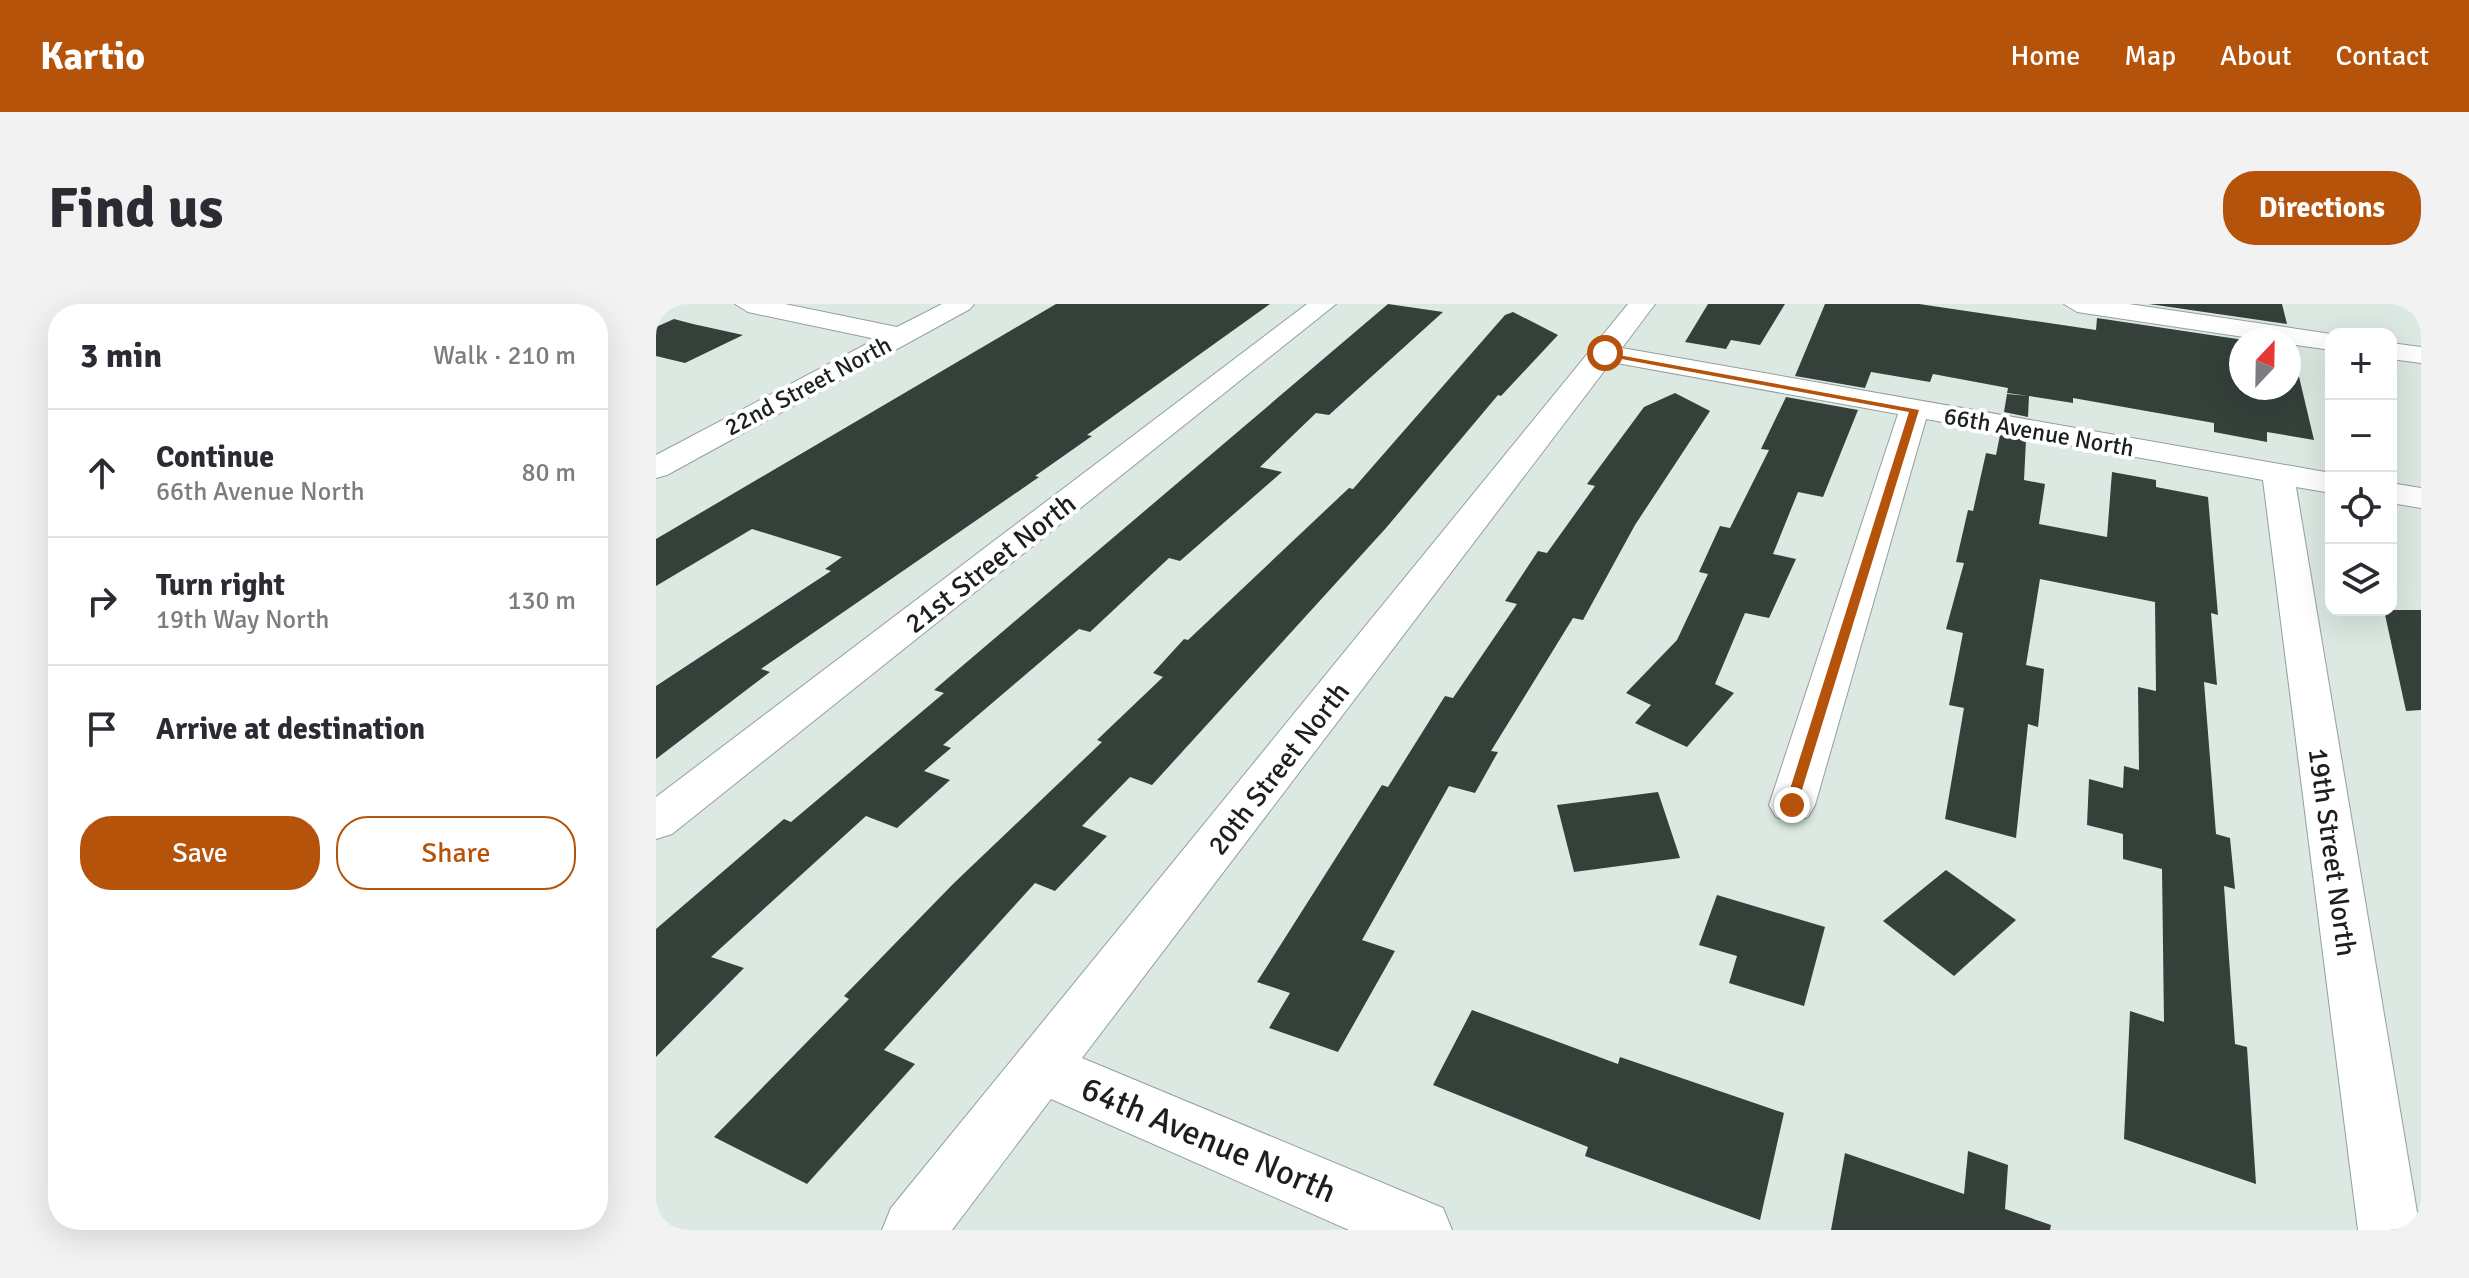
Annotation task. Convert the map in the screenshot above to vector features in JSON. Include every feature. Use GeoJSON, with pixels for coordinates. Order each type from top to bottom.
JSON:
{"type":"FeatureCollection","features":[{"type":"Feature","properties":{"kind":"street"},"geometry":{"type":"LineString","coordinates":[[748,304],[900,336]]}},
{"type":"Feature","properties":{"kind":"street","name":"22nd Street North"},"geometry":{"type":"LineString","coordinates":[[656,468],[961,304]]}},
{"type":"Feature","properties":{"kind":"street","name":"21st Street North"},"geometry":{"type":"LineString","coordinates":[[656,822],[1323,304]]}},
{"type":"Feature","properties":{"kind":"street","name":"20th Street North"},"geometry":{"type":"LineString","coordinates":[[913,1230],[1642,304]]}},
{"type":"Feature","properties":{"kind":"street"},"geometry":{"type":"LineString","coordinates":[[2077,304],[2325,341]]}},
{"type":"Feature","properties":{"kind":"street"},"geometry":{"type":"LineString","coordinates":[[2397,352],[2421,355]]}},
{"type":"Feature","properties":{"kind":"street","name":"66th Avenue North"},"geometry":{"type":"LineString","coordinates":[[1605,353],[2325,482]]}},
{"type":"Feature","properties":{"kind":"street"},"geometry":{"type":"LineString","coordinates":[[1792,805],[1914,410]]}},
{"type":"Feature","properties":{"kind":"street","name":"19th Street North"},"geometry":{"type":"LineString","coordinates":[[2278,473],[2389,1230]]}},
{"type":"Feature","properties":{"kind":"street"},"geometry":{"type":"LineString","coordinates":[[2397,494],[2421,498]]}},
{"type":"Feature","properties":{"kind":"street","name":"64th Avenue North"},"geometry":{"type":"LineString","coordinates":[[1042,1068],[1421,1230]]}},
{"type":"Feature","properties":{"kind":"building"},"geometry":{"type":"Polygon","coordinates":[[[1056,304],[1270,304],[1087,435],[1092,436],[1035,476],[1039,477],[761,669],[770,672],[656,759],[656,686],[831,571],[825,569],[842,557],[752,529],[656,586],[656,539],[1056,304]]]}},
{"type":"Feature","properties":{"kind":"building"},"geometry":{"type":"Polygon","coordinates":[[[1388,304],[1443,312],[1329,415],[1316,413],[1260,467],[1282,472],[1180,561],[1169,558],[1090,632],[1079,629],[943,745],[951,748],[924,771],[950,780],[897,828],[866,816],[711,957],[744,968],[656,1057],[656,929],[784,819],[791,822],[944,693],[934,690],[1388,304]]]}},
{"type":"Feature","properties":{"kind":"building"},"geometry":{"type":"Polygon","coordinates":[[[1708,304],[1785,304],[1760,345],[1731,340],[1726,349],[1685,342],[1708,304]]]}},
{"type":"Feature","properties":{"kind":"building"},"geometry":{"type":"Polygon","coordinates":[[[1825,304],[1919,304],[2096,330],[2097,318],[2229,338],[2229,400],[2301,400],[2301,385],[2314,440],[2267,432],[2267,442],[2214,432],[2214,423],[2073,398],[2073,403],[2007,393],[2008,388],[1933,374],[1930,382],[1871,372],[1865,388],[1795,376],[1825,304]]]}},
{"type":"Feature","properties":{"kind":"building"},"geometry":{"type":"Polygon","coordinates":[[[2149,304],[2282,304],[2287,324],[2149,304]]]}},
{"type":"Feature","properties":{"kind":"building"},"geometry":{"type":"Polygon","coordinates":[[[1513,312],[1558,335],[1501,396],[1498,395],[1386,528],[1152,785],[1130,777],[1082,826],[1107,836],[1055,891],[1035,883],[884,1050],[915,1064],[807,1184],[714,1137],[849,999],[844,996],[953,884],[1102,742],[1097,740],[1163,677],[1153,673],[1184,639],[1188,640],[1349,488],[1353,489],[1505,315],[1513,312]]]}},
{"type":"Feature","properties":{"kind":"building"},"geometry":{"type":"Polygon","coordinates":[[[674,319],[743,335],[685,363],[656,356],[656,327],[674,319]]]}},
{"type":"Feature","properties":{"kind":"building"},"geometry":{"type":"Polygon","coordinates":[[[1675,393],[1710,411],[1635,525],[1583,620],[1573,618],[1491,751],[1498,752],[1475,793],[1449,786],[1362,940],[1395,951],[1338,1052],[1269,1028],[1290,993],[1257,982],[1382,785],[1388,787],[1445,696],[1453,698],[1517,604],[1505,601],[1538,551],[1547,553],[1595,486],[1587,484],[1644,407],[1675,393]]]}},
{"type":"Feature","properties":{"kind":"building"},"geometry":{"type":"Polygon","coordinates":[[[2007,394],[2029,396],[2028,417],[2004,412],[2007,394]]]}},
{"type":"Feature","properties":{"kind":"building"},"geometry":{"type":"Polygon","coordinates":[[[1786,397],[1858,410],[1823,497],[1798,492],[1773,554],[1796,559],[1769,618],[1745,613],[1715,684],[1734,693],[1687,747],[1635,723],[1651,705],[1626,693],[1677,640],[1708,574],[1699,572],[1720,526],[1730,528],[1769,450],[1761,449],[1786,397]]]}},
{"type":"Feature","properties":{"kind":"building"},"geometry":{"type":"Polygon","coordinates":[[[2000,435],[2026,440],[2024,480],[2045,484],[2039,524],[2107,537],[2112,472],[2156,480],[2156,487],[2208,497],[2218,615],[2211,613],[2217,685],[2204,682],[2216,834],[2230,838],[2235,889],[2224,886],[2235,1044],[2247,1047],[2256,1184],[2124,1139],[2130,1011],[2164,1022],[2162,869],[2123,859],[2123,834],[2087,825],[2089,779],[2123,788],[2124,766],[2139,770],[2138,687],[2156,691],[2155,602],[2040,579],[2026,665],[2044,669],[2038,727],[2028,724],[2016,838],[1945,819],[1964,708],[1949,705],[1963,633],[1946,629],[1964,563],[1956,562],[1968,510],[1973,511],[1986,453],[1996,455],[2000,435]]]}},
{"type":"Feature","properties":{"kind":"building"},"geometry":{"type":"Polygon","coordinates":[[[2397,610],[2421,610],[2421,710],[2406,711],[2385,616],[2397,616],[2397,610]]]}},
{"type":"Feature","properties":{"kind":"building"},"geometry":{"type":"Polygon","coordinates":[[[1658,792],[1680,858],[1574,872],[1557,805],[1658,792]]]}},
{"type":"Feature","properties":{"kind":"building"},"geometry":{"type":"Polygon","coordinates":[[[1946,870],[2016,920],[1954,976],[1883,921],[1946,870]]]}},
{"type":"Feature","properties":{"kind":"building"},"geometry":{"type":"Polygon","coordinates":[[[1717,895],[1825,927],[1804,1006],[1729,983],[1737,956],[1699,945],[1717,895]]]}},
{"type":"Feature","properties":{"kind":"building"},"geometry":{"type":"Polygon","coordinates":[[[1472,1010],[1618,1064],[1620,1057],[1784,1113],[1760,1220],[1585,1156],[1588,1147],[1433,1085],[1472,1010]]]}},
{"type":"Feature","properties":{"kind":"building"},"geometry":{"type":"Polygon","coordinates":[[[1968,1151],[2008,1165],[2005,1209],[2051,1225],[2050,1230],[1831,1230],[1845,1153],[1964,1194],[1968,1151]]]}},
{"type":"Feature","properties":{"kind":"route"},"geometry":{"type":"LineString","coordinates":[[1605,353],[1914,410],[1792,805]]}}]}
